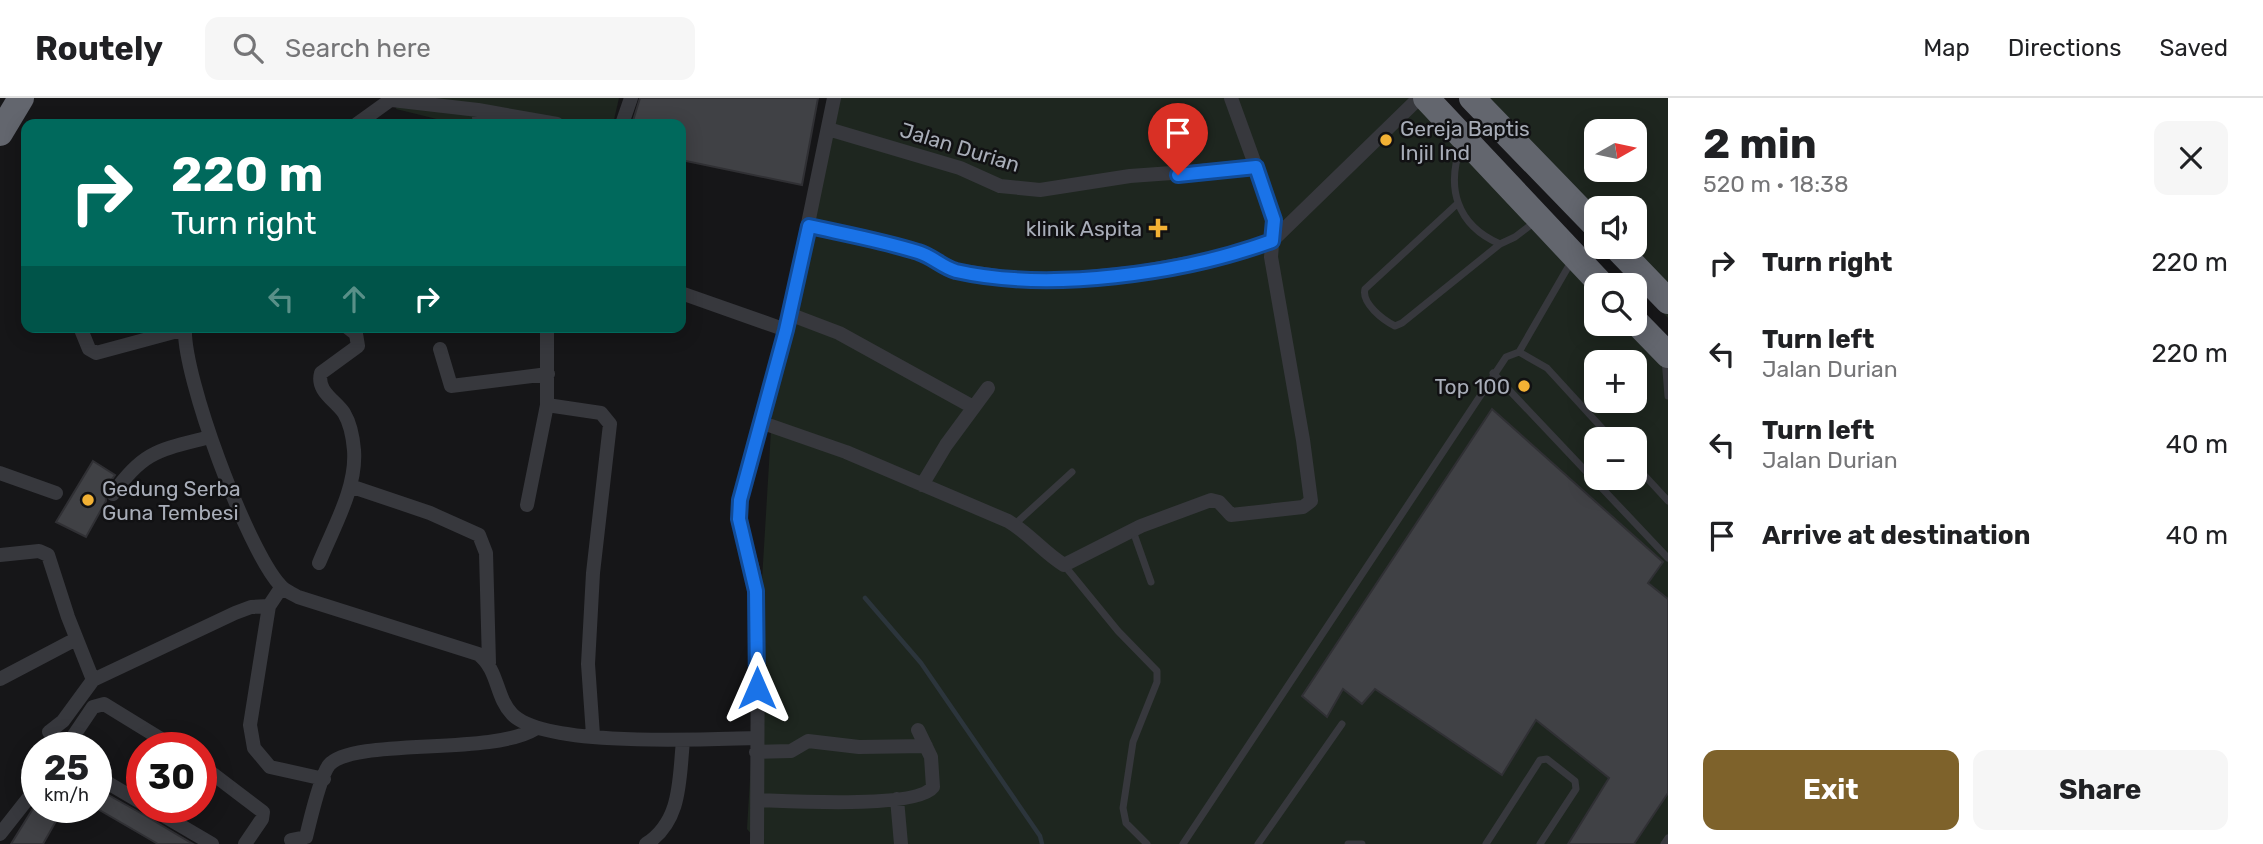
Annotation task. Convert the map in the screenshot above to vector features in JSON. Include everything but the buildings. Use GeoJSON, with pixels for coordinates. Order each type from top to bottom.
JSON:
{"type":"FeatureCollection","features":[{"type":"Feature","properties":{"kind":"highway"},"geometry":{"type":"LineString","coordinates":[[0,133],[21,98]]}},
{"type":"Feature","properties":{"kind":"highway"},"geometry":{"type":"LineString","coordinates":[[1426,98],[1591,273]]}},
{"type":"Feature","properties":{"kind":"highway"},"geometry":{"type":"LineString","coordinates":[[1472,98],[1584,214]]}},
{"type":"Feature","properties":{"kind":"highway"},"geometry":{"type":"LineString","coordinates":[[1628,259],[1668,301]]}},
{"type":"Feature","properties":{"kind":"highway"},"geometry":{"type":"LineString","coordinates":[[1647,333],[1667,354]]}},
{"type":"Feature","properties":{"kind":"street"},"geometry":{"type":"LineString","coordinates":[[624,119],[631,98]]}},
{"type":"Feature","properties":{"kind":"street"},"geometry":{"type":"LineString","coordinates":[[757,844],[756,591],[739,519],[740,500],[786,330],[834,98]]}},
{"type":"Feature","properties":{"kind":"street"},"geometry":{"type":"LineString","coordinates":[[760,422],[846,452],[1014,525],[1031,535],[1048,555],[1064,565],[1133,530],[1211,500],[1219,502],[1231,515],[1286,510],[1310,503],[1303,440],[1271,257],[1273,212],[1231,98]]}},
{"type":"Feature","properties":{"kind":"street"},"geometry":{"type":"LineString","coordinates":[[809,226],[920,253],[955,270],[1041,282],[1139,272],[1248,249],[1272,241],[1419,98]]}},
{"type":"Feature","properties":{"kind":"street"},"geometry":{"type":"LineString","coordinates":[[364,119],[392,99],[501,119]]}},
{"type":"Feature","properties":{"kind":"street","name":"Jalan Durian"},"geometry":{"type":"LineString","coordinates":[[828,130],[960,168],[1000,186],[1040,190],[1130,176],[1256,167]]}},
{"type":"Feature","properties":{"kind":"street"},"geometry":{"type":"LineString","coordinates":[[686,295],[786,330]]}},
{"type":"Feature","properties":{"kind":"street"},"geometry":{"type":"LineString","coordinates":[[789,314],[839,333],[973,407]]}},
{"type":"Feature","properties":{"kind":"street"},"geometry":{"type":"LineString","coordinates":[[82,333],[89,349],[96,353],[167,333]]}},
{"type":"Feature","properties":{"kind":"street"},"geometry":{"type":"LineString","coordinates":[[185,333],[210,438],[249,530],[281,588],[324,605],[462,647],[489,663]]}},
{"type":"Feature","properties":{"kind":"street"},"geometry":{"type":"LineString","coordinates":[[319,563],[349,486],[354,450],[342,410],[321,387],[319,377],[358,346],[355,333]]}},
{"type":"Feature","properties":{"kind":"street"},"geometry":{"type":"LineString","coordinates":[[527,505],[547,405],[547,333]]}},
{"type":"Feature","properties":{"kind":"street"},"geometry":{"type":"LineString","coordinates":[[440,349],[451,386],[548,374]]}},
{"type":"Feature","properties":{"kind":"street"},"geometry":{"type":"LineString","coordinates":[[922,485],[988,388]]}},
{"type":"Feature","properties":{"kind":"street"},"geometry":{"type":"LineString","coordinates":[[547,405],[601,413],[610,424],[593,573],[588,664],[593,735]]}},
{"type":"Feature","properties":{"kind":"street"},"geometry":{"type":"LineString","coordinates":[[113,494],[129,472],[149,455],[210,438]]}},
{"type":"Feature","properties":{"kind":"street"},"geometry":{"type":"LineString","coordinates":[[0,473],[56,493]]}},
{"type":"Feature","properties":{"kind":"street"},"geometry":{"type":"LineString","coordinates":[[349,486],[430,513],[479,535],[486,553],[489,663],[512,713],[535,729],[556,733],[756,745],[791,751],[808,741],[859,747],[926,746]]}},
{"type":"Feature","properties":{"kind":"street"},"geometry":{"type":"LineString","coordinates":[[0,555],[39,551],[48,555],[76,639],[93,680]]}},
{"type":"Feature","properties":{"kind":"street"},"geometry":{"type":"LineString","coordinates":[[281,588],[270,606],[252,696],[251,741],[270,767],[324,779]]}},
{"type":"Feature","properties":{"kind":"street"},"geometry":{"type":"LineString","coordinates":[[49,732],[63,721],[93,680],[235,613],[251,607],[270,606]]}},
{"type":"Feature","properties":{"kind":"street"},"geometry":{"type":"LineString","coordinates":[[0,679],[76,639]]}},
{"type":"Feature","properties":{"kind":"street"},"geometry":{"type":"LineString","coordinates":[[76,732],[93,707],[104,704],[150,732]]}},
{"type":"Feature","properties":{"kind":"street"},"geometry":{"type":"LineString","coordinates":[[291,840],[306,837],[331,762],[350,754],[504,740],[535,729]]}},
{"type":"Feature","properties":{"kind":"street"},"geometry":{"type":"LineString","coordinates":[[758,800],[842,803],[923,794],[932,789],[931,757],[918,730]]}},
{"type":"Feature","properties":{"kind":"street"},"geometry":{"type":"LineString","coordinates":[[646,844],[657,837],[675,808],[682,741]]}},
{"type":"Feature","properties":{"kind":"street"},"geometry":{"type":"LineString","coordinates":[[217,777],[263,812],[262,819],[246,844]]}},
{"type":"Feature","properties":{"kind":"street"},"geometry":{"type":"LineString","coordinates":[[897,799],[901,844]]}},
{"type":"Feature","properties":{"kind":"street"},"geometry":{"type":"LineString","coordinates":[[0,834],[21,807]]}},
{"type":"Feature","properties":{"kind":"street"},"geometry":{"type":"LineString","coordinates":[[176,823],[212,844]]}},
{"type":"Feature","properties":{"kind":"lane"},"geometry":{"type":"LineString","coordinates":[[1464,138],[1452,178],[1457,204],[1487,238],[1500,244]]}},
{"type":"Feature","properties":{"kind":"lane"},"geometry":{"type":"LineString","coordinates":[[1457,204],[1365,289],[1367,302],[1384,320],[1395,326],[1402,323],[1500,244],[1516,237],[1539,219]]}},
{"type":"Feature","properties":{"kind":"lane"},"geometry":{"type":"LineString","coordinates":[[1183,844],[1493,373],[1506,357],[1519,352],[1575,256]]}},
{"type":"Feature","properties":{"kind":"lane"},"geometry":{"type":"LineString","coordinates":[[1519,352],[1546,368],[1601,427]]}},
{"type":"Feature","properties":{"kind":"lane"},"geometry":{"type":"LineString","coordinates":[[1667,354],[1664,370],[1668,396]]}},
{"type":"Feature","properties":{"kind":"lane"},"geometry":{"type":"LineString","coordinates":[[1493,373],[1668,558]]}},
{"type":"Feature","properties":{"kind":"lane"},"geometry":{"type":"LineString","coordinates":[[1014,525],[1072,472]]}},
{"type":"Feature","properties":{"kind":"lane"},"geometry":{"type":"LineString","coordinates":[[1647,478],[1668,501]]}},
{"type":"Feature","properties":{"kind":"lane"},"geometry":{"type":"LineString","coordinates":[[1133,530],[1151,582]]}},
{"type":"Feature","properties":{"kind":"lane"},"geometry":{"type":"LineString","coordinates":[[1064,565],[1118,631],[1157,671],[1157,682],[1133,742],[1123,808],[1126,823],[1147,844]]}},
{"type":"Feature","properties":{"kind":"lane"},"geometry":{"type":"LineString","coordinates":[[1258,844],[1342,724]]}},
{"type":"Feature","properties":{"kind":"lane"},"geometry":{"type":"LineString","coordinates":[[1486,844],[1540,760],[1547,759],[1575,780],[1576,789],[1540,844]]}},
{"type":"Feature","properties":{"kind":"lane"},"geometry":{"type":"LineString","coordinates":[[1664,844],[1668,838]]}},
{"type":"Feature","properties":{"kind":"lane"},"geometry":{"type":"LineString","coordinates":[[1348,844],[1362,844]]}},
{"type":"Feature","properties":{"kind":"shaded area"},"geometry":{"type":"Polygon","coordinates":[[[399,98],[619,98],[614,119],[437,119],[396,109],[399,98]]]}},
{"type":"Feature","properties":{"kind":"shaded area"},"geometry":{"type":"Polygon","coordinates":[[[831,98],[1412,98],[1584,277],[1584,336],[1640,336],[1668,365],[1668,844],[760,844],[747,829],[777,331],[831,98]]]}},
{"type":"Feature","properties":{"kind":"shaded area"},"geometry":{"type":"Polygon","coordinates":[[[1459,98],[1668,98],[1668,318],[1647,296],[1647,273],[1625,273],[1611,259],[1647,259],[1647,196],[1584,196],[1584,229],[1459,98]]]}},
{"type":"Feature","properties":{"kind":"waterway"},"geometry":{"type":"LineString","coordinates":[[865,598],[921,663],[1040,836],[1042,844]]}},
{"type":"Feature","properties":{"kind":"place","name":"Gereja Baptis Injil Ind"},"geometry":{"type":"Point","coordinates":[1386,140]}},
{"type":"Feature","properties":{"kind":"place","name":"klinik Aspita"},"geometry":{"type":"Point","coordinates":[1158,228]}},
{"type":"Feature","properties":{"kind":"place","name":"Top 100"},"geometry":{"type":"Point","coordinates":[1524,386]}},
{"type":"Feature","properties":{"kind":"place","name":"Gedung Serba Guna Tembesi"},"geometry":{"type":"Point","coordinates":[88,500]}},
{"type":"Feature","properties":{"kind":"route"},"geometry":{"type":"LineString","coordinates":[[757,688],[758,613],[754,573],[739,519],[740,500],[786,330],[809,226],[920,253],[955,270],[1041,282],[1139,272],[1222,257],[1272,241],[1274,220],[1271,203],[1256,167],[1178,175]]}}]}
